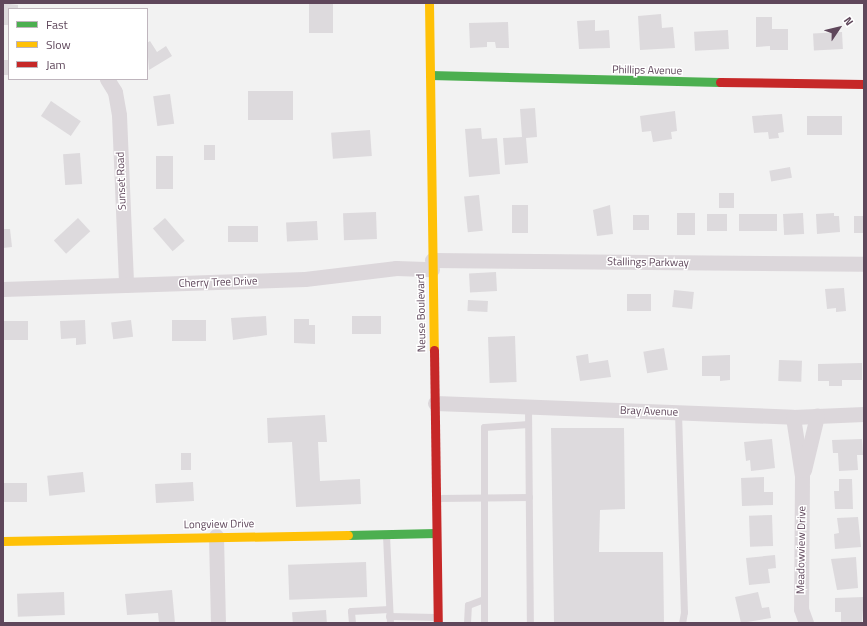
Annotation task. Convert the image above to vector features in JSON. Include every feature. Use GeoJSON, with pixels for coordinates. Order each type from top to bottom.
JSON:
{"type":"FeatureCollection","features":[{"type":"Feature","properties":{"kind":"street","name":"Neuse Boulevard"},"geometry":{"type":"LineString","coordinates":[[429,3],[438,620]]}},
{"type":"Feature","properties":{"kind":"street","name":"Phillips Avenue"},"geometry":{"type":"LineString","coordinates":[[430,75],[601,81],[864,84]]}},
{"type":"Feature","properties":{"kind":"street","name":"Sunset Road"},"geometry":{"type":"LineString","coordinates":[[108,80],[115,92],[119,115],[126,285]]}},
{"type":"Feature","properties":{"kind":"street","name":"Stallings Parkway"},"geometry":{"type":"LineString","coordinates":[[432,265],[864,264]]}},
{"type":"Feature","properties":{"kind":"street","name":"Cherry Tree Drive"},"geometry":{"type":"LineString","coordinates":[[3,289],[305,279],[432,265]]}},
{"type":"Feature","properties":{"kind":"street","name":"Bray Avenue"},"geometry":{"type":"LineString","coordinates":[[435,403],[793,417],[864,414]]}},
{"type":"Feature","properties":{"kind":"street","name":"Meadowview Drive"},"geometry":{"type":"LineString","coordinates":[[802,476],[817,416]]}},
{"type":"Feature","properties":{"kind":"street","name":"Meadowview Drive"},"geometry":{"type":"LineString","coordinates":[[793,417],[802,476],[801,609],[806,623]]}},
{"type":"Feature","properties":{"kind":"street","name":"Longview Drive"},"geometry":{"type":"LineString","coordinates":[[3,541],[436,533]]}},
{"type":"Feature","properties":{"kind":"street"},"geometry":{"type":"LineString","coordinates":[[216,536],[218,623]]}},
{"type":"Feature","properties":{"kind":"lane"},"geometry":{"type":"LineString","coordinates":[[528,407],[530,623]]}},
{"type":"Feature","properties":{"kind":"lane"},"geometry":{"type":"LineString","coordinates":[[678,412],[684,612],[682,623]]}},
{"type":"Feature","properties":{"kind":"lane"},"geometry":{"type":"LineString","coordinates":[[484,623],[484,427],[528,424]]}},
{"type":"Feature","properties":{"kind":"lane"},"geometry":{"type":"LineString","coordinates":[[436,498],[529,497]]}},
{"type":"Feature","properties":{"kind":"lane"},"geometry":{"type":"LineString","coordinates":[[386,533],[389,620],[438,620]]}},
{"type":"Feature","properties":{"kind":"lane"},"geometry":{"type":"LineString","coordinates":[[467,623],[468,605],[484,599]]}},
{"type":"Feature","properties":{"kind":"lane"},"geometry":{"type":"LineString","coordinates":[[352,623],[351,611],[389,609]]}},
{"type":"Feature","properties":{"kind":"building"},"geometry":{"type":"Polygon","coordinates":[[[3,3],[18,5],[18,8],[8,8],[8,25],[3,25],[3,3]]]}},
{"type":"Feature","properties":{"kind":"building"},"geometry":{"type":"Polygon","coordinates":[[[309,3],[333,3],[333,33],[309,33],[309,3]]]}},
{"type":"Feature","properties":{"kind":"building"},"geometry":{"type":"Polygon","coordinates":[[[661,14],[662,28],[673,27],[675,48],[640,50],[638,16],[661,14]]]}},
{"type":"Feature","properties":{"kind":"building"},"geometry":{"type":"Polygon","coordinates":[[[756,17],[772,17],[772,29],[788,29],[788,50],[770,50],[770,46],[756,47],[756,17]]]}},
{"type":"Feature","properties":{"kind":"building"},"geometry":{"type":"Polygon","coordinates":[[[595,20],[595,31],[609,30],[610,48],[579,49],[577,21],[595,20]]]}},
{"type":"Feature","properties":{"kind":"building"},"geometry":{"type":"Polygon","coordinates":[[[508,22],[509,48],[496,48],[495,42],[487,42],[487,47],[470,48],[469,23],[508,22]]]}},
{"type":"Feature","properties":{"kind":"building"},"geometry":{"type":"Polygon","coordinates":[[[728,30],[729,49],[695,51],[694,32],[728,30]]]}},
{"type":"Feature","properties":{"kind":"building"},"geometry":{"type":"Polygon","coordinates":[[[842,32],[843,49],[814,50],[813,34],[842,32]]]}},
{"type":"Feature","properties":{"kind":"building"},"geometry":{"type":"Polygon","coordinates":[[[150,41],[157,52],[166,46],[172,56],[149,70],[148,56],[148,42],[150,41]]]}},
{"type":"Feature","properties":{"kind":"building"},"geometry":{"type":"Polygon","coordinates":[[[248,91],[293,91],[293,120],[248,120],[248,91]]]}},
{"type":"Feature","properties":{"kind":"building"},"geometry":{"type":"Polygon","coordinates":[[[170,94],[174,124],[157,126],[153,96],[170,94]]]}},
{"type":"Feature","properties":{"kind":"building"},"geometry":{"type":"Polygon","coordinates":[[[51,101],[81,121],[71,136],[41,116],[51,101]]]}},
{"type":"Feature","properties":{"kind":"building"},"geometry":{"type":"Polygon","coordinates":[[[535,108],[537,137],[526,138],[528,163],[505,165],[503,138],[522,137],[520,109],[535,108]]]}},
{"type":"Feature","properties":{"kind":"building"},"geometry":{"type":"Polygon","coordinates":[[[675,111],[677,131],[671,132],[672,139],[653,142],[651,131],[642,132],[640,116],[675,111]]]}},
{"type":"Feature","properties":{"kind":"building"},"geometry":{"type":"Polygon","coordinates":[[[782,114],[784,132],[778,133],[779,138],[769,139],[768,132],[754,133],[752,116],[782,114]]]}},
{"type":"Feature","properties":{"kind":"building"},"geometry":{"type":"Polygon","coordinates":[[[807,116],[842,116],[842,135],[807,135],[807,116]]]}},
{"type":"Feature","properties":{"kind":"building"},"geometry":{"type":"Polygon","coordinates":[[[481,128],[482,139],[497,138],[500,174],[469,177],[465,129],[481,128]]]}},
{"type":"Feature","properties":{"kind":"building"},"geometry":{"type":"Polygon","coordinates":[[[370,130],[372,156],[333,159],[331,133],[370,130]]]}},
{"type":"Feature","properties":{"kind":"building"},"geometry":{"type":"Polygon","coordinates":[[[204,145],[215,145],[215,160],[204,160],[204,145]]]}},
{"type":"Feature","properties":{"kind":"building"},"geometry":{"type":"Polygon","coordinates":[[[80,153],[82,184],[65,185],[63,154],[80,153]]]}},
{"type":"Feature","properties":{"kind":"building"},"geometry":{"type":"Polygon","coordinates":[[[156,156],[173,156],[173,189],[156,189],[156,156]]]}},
{"type":"Feature","properties":{"kind":"building"},"geometry":{"type":"Polygon","coordinates":[[[790,167],[792,178],[771,181],[769,171],[790,167]]]}},
{"type":"Feature","properties":{"kind":"building"},"geometry":{"type":"Polygon","coordinates":[[[719,193],[734,193],[734,208],[719,208],[719,193]]]}},
{"type":"Feature","properties":{"kind":"building"},"geometry":{"type":"Polygon","coordinates":[[[479,195],[483,231],[468,232],[464,197],[479,195]]]}},
{"type":"Feature","properties":{"kind":"building"},"geometry":{"type":"Polygon","coordinates":[[[512,205],[528,205],[528,233],[512,233],[512,205]]]}},
{"type":"Feature","properties":{"kind":"building"},"geometry":{"type":"Polygon","coordinates":[[[610,205],[613,234],[597,236],[593,210],[610,205]]]}},
{"type":"Feature","properties":{"kind":"building"},"geometry":{"type":"Polygon","coordinates":[[[376,212],[377,239],[344,240],[343,213],[376,212]]]}},
{"type":"Feature","properties":{"kind":"building"},"geometry":{"type":"Polygon","coordinates":[[[677,213],[695,213],[695,235],[677,235],[677,213]]]}},
{"type":"Feature","properties":{"kind":"building"},"geometry":{"type":"Polygon","coordinates":[[[803,213],[804,234],[784,235],[783,214],[803,213]]]}},
{"type":"Feature","properties":{"kind":"building"},"geometry":{"type":"Polygon","coordinates":[[[834,213],[834,216],[839,216],[840,232],[817,234],[816,214],[834,213]]]}},
{"type":"Feature","properties":{"kind":"building"},"geometry":{"type":"Polygon","coordinates":[[[707,214],[727,214],[727,231],[707,231],[707,214]]]}},
{"type":"Feature","properties":{"kind":"building"},"geometry":{"type":"Polygon","coordinates":[[[739,214],[777,214],[777,231],[739,231],[739,214]]]}},
{"type":"Feature","properties":{"kind":"building"},"geometry":{"type":"Polygon","coordinates":[[[633,215],[649,215],[649,230],[633,230],[633,215]]]}},
{"type":"Feature","properties":{"kind":"building"},"geometry":{"type":"Polygon","coordinates":[[[854,216],[864,216],[864,233],[854,233],[854,216]]]}},
{"type":"Feature","properties":{"kind":"building"},"geometry":{"type":"Polygon","coordinates":[[[78,218],[90,231],[66,254],[54,241],[78,218]]]}},
{"type":"Feature","properties":{"kind":"building"},"geometry":{"type":"Polygon","coordinates":[[[165,218],[185,241],[173,251],[153,228],[165,218]]]}},
{"type":"Feature","properties":{"kind":"building"},"geometry":{"type":"Polygon","coordinates":[[[317,221],[318,240],[287,242],[286,223],[317,221]]]}},
{"type":"Feature","properties":{"kind":"building"},"geometry":{"type":"Polygon","coordinates":[[[228,226],[258,226],[258,242],[228,242],[228,226]]]}},
{"type":"Feature","properties":{"kind":"building"},"geometry":{"type":"Polygon","coordinates":[[[3,229],[10,229],[12,247],[3,248],[3,229]]]}},
{"type":"Feature","properties":{"kind":"building"},"geometry":{"type":"Polygon","coordinates":[[[496,272],[497,291],[470,292],[469,273],[496,272]]]}},
{"type":"Feature","properties":{"kind":"building"},"geometry":{"type":"Polygon","coordinates":[[[844,288],[846,311],[836,312],[836,308],[827,309],[825,289],[844,288]]]}},
{"type":"Feature","properties":{"kind":"building"},"geometry":{"type":"Polygon","coordinates":[[[674,290],[694,292],[692,309],[672,307],[674,290]]]}},
{"type":"Feature","properties":{"kind":"building"},"geometry":{"type":"Polygon","coordinates":[[[627,294],[651,294],[651,311],[627,311],[627,294]]]}},
{"type":"Feature","properties":{"kind":"building"},"geometry":{"type":"Polygon","coordinates":[[[468,300],[488,301],[487,312],[467,311],[468,300]]]}},
{"type":"Feature","properties":{"kind":"building"},"geometry":{"type":"Polygon","coordinates":[[[266,316],[267,335],[233,340],[231,318],[266,316]]]}},
{"type":"Feature","properties":{"kind":"building"},"geometry":{"type":"Polygon","coordinates":[[[352,316],[381,316],[381,334],[352,334],[352,316]]]}},
{"type":"Feature","properties":{"kind":"building"},"geometry":{"type":"Polygon","coordinates":[[[294,319],[309,319],[309,325],[315,325],[315,344],[294,343],[294,319]]]}},
{"type":"Feature","properties":{"kind":"building"},"geometry":{"type":"Polygon","coordinates":[[[85,320],[86,344],[76,345],[76,338],[61,339],[60,321],[85,320]]]}},
{"type":"Feature","properties":{"kind":"building"},"geometry":{"type":"Polygon","coordinates":[[[131,320],[133,337],[113,339],[111,322],[131,320]]]}},
{"type":"Feature","properties":{"kind":"building"},"geometry":{"type":"Polygon","coordinates":[[[172,320],[206,320],[206,341],[172,341],[172,320]]]}},
{"type":"Feature","properties":{"kind":"building"},"geometry":{"type":"Polygon","coordinates":[[[3,321],[28,321],[28,340],[3,340],[3,321]]]}},
{"type":"Feature","properties":{"kind":"building"},"geometry":{"type":"Polygon","coordinates":[[[515,336],[517,382],[490,383],[488,337],[515,336]]]}},
{"type":"Feature","properties":{"kind":"building"},"geometry":{"type":"Polygon","coordinates":[[[664,348],[668,370],[647,373],[643,352],[664,348]]]}},
{"type":"Feature","properties":{"kind":"building"},"geometry":{"type":"Polygon","coordinates":[[[588,354],[589,363],[608,360],[611,377],[580,381],[576,356],[588,354]]]}},
{"type":"Feature","properties":{"kind":"building"},"geometry":{"type":"Polygon","coordinates":[[[730,355],[730,380],[720,381],[720,376],[702,376],[702,356],[730,355]]]}},
{"type":"Feature","properties":{"kind":"building"},"geometry":{"type":"Polygon","coordinates":[[[779,360],[802,361],[801,382],[778,381],[779,360]]]}},
{"type":"Feature","properties":{"kind":"building"},"geometry":{"type":"Polygon","coordinates":[[[862,363],[862,380],[842,380],[842,386],[829,386],[829,381],[818,381],[818,364],[862,363]]]}},
{"type":"Feature","properties":{"kind":"building"},"geometry":{"type":"Polygon","coordinates":[[[325,415],[327,442],[318,442],[320,481],[360,479],[361,504],[296,507],[292,442],[268,443],[267,418],[325,415]]]}},
{"type":"Feature","properties":{"kind":"building"},"geometry":{"type":"Polygon","coordinates":[[[551,428],[624,428],[625,509],[600,510],[599,552],[663,552],[664,623],[554,623],[551,428]]]}},
{"type":"Feature","properties":{"kind":"building"},"geometry":{"type":"Polygon","coordinates":[[[772,439],[775,468],[751,471],[750,460],[746,461],[744,442],[772,439]]]}},
{"type":"Feature","properties":{"kind":"building"},"geometry":{"type":"Polygon","coordinates":[[[862,439],[863,455],[857,455],[858,470],[839,471],[838,453],[833,453],[832,440],[862,439]]]}},
{"type":"Feature","properties":{"kind":"building"},"geometry":{"type":"Polygon","coordinates":[[[181,453],[191,453],[191,470],[181,470],[181,453]]]}},
{"type":"Feature","properties":{"kind":"building"},"geometry":{"type":"Polygon","coordinates":[[[83,472],[85,492],[49,496],[47,476],[83,472]]]}},
{"type":"Feature","properties":{"kind":"building"},"geometry":{"type":"Polygon","coordinates":[[[764,477],[764,492],[773,492],[773,505],[742,506],[741,478],[764,477]]]}},
{"type":"Feature","properties":{"kind":"building"},"geometry":{"type":"Polygon","coordinates":[[[839,479],[852,479],[853,509],[835,509],[834,491],[839,491],[839,479]]]}},
{"type":"Feature","properties":{"kind":"building"},"geometry":{"type":"Polygon","coordinates":[[[193,482],[194,501],[156,503],[155,484],[193,482]]]}},
{"type":"Feature","properties":{"kind":"building"},"geometry":{"type":"Polygon","coordinates":[[[3,483],[27,483],[27,502],[3,502],[3,483]]]}},
{"type":"Feature","properties":{"kind":"building"},"geometry":{"type":"Polygon","coordinates":[[[772,515],[773,546],[750,547],[749,516],[772,515]]]}},
{"type":"Feature","properties":{"kind":"building"},"geometry":{"type":"Polygon","coordinates":[[[858,517],[861,547],[835,549],[834,534],[839,533],[837,518],[858,517]]]}},
{"type":"Feature","properties":{"kind":"building"},"geometry":{"type":"Polygon","coordinates":[[[775,555],[776,568],[768,569],[770,583],[749,585],[746,558],[775,555]]]}},
{"type":"Feature","properties":{"kind":"building"},"geometry":{"type":"Polygon","coordinates":[[[856,557],[858,588],[837,590],[831,559],[856,557]]]}},
{"type":"Feature","properties":{"kind":"building"},"geometry":{"type":"Polygon","coordinates":[[[366,562],[367,597],[289,600],[288,565],[366,562]]]}},
{"type":"Feature","properties":{"kind":"building"},"geometry":{"type":"Polygon","coordinates":[[[172,590],[175,623],[159,623],[158,613],[127,615],[125,594],[172,590]]]}},
{"type":"Feature","properties":{"kind":"building"},"geometry":{"type":"Polygon","coordinates":[[[64,592],[65,615],[18,617],[17,594],[64,592]]]}},
{"type":"Feature","properties":{"kind":"building"},"geometry":{"type":"Polygon","coordinates":[[[758,592],[762,608],[769,607],[771,618],[741,623],[735,597],[758,592]]]}},
{"type":"Feature","properties":{"kind":"building"},"geometry":{"type":"Polygon","coordinates":[[[864,597],[862,623],[841,623],[841,612],[835,612],[835,598],[864,597]]]}},
{"type":"Feature","properties":{"kind":"building"},"geometry":{"type":"Polygon","coordinates":[[[326,610],[327,623],[293,623],[292,612],[326,610]]]}},
{"type":"Feature","properties":{"kind":"traffic: fast"},"geometry":{"type":"LineString","coordinates":[[430,75],[720,82]]}},
{"type":"Feature","properties":{"kind":"traffic: fast"},"geometry":{"type":"LineString","coordinates":[[348,535],[436,533]]}},
{"type":"Feature","properties":{"kind":"traffic: slow"},"geometry":{"type":"LineString","coordinates":[[429,3],[434,350]]}},
{"type":"Feature","properties":{"kind":"traffic: slow"},"geometry":{"type":"LineString","coordinates":[[3,541],[348,535]]}},
{"type":"Feature","properties":{"kind":"traffic: jam"},"geometry":{"type":"LineString","coordinates":[[720,82],[864,84]]}},
{"type":"Feature","properties":{"kind":"traffic: jam"},"geometry":{"type":"LineString","coordinates":[[434,350],[438,623]]}}]}
